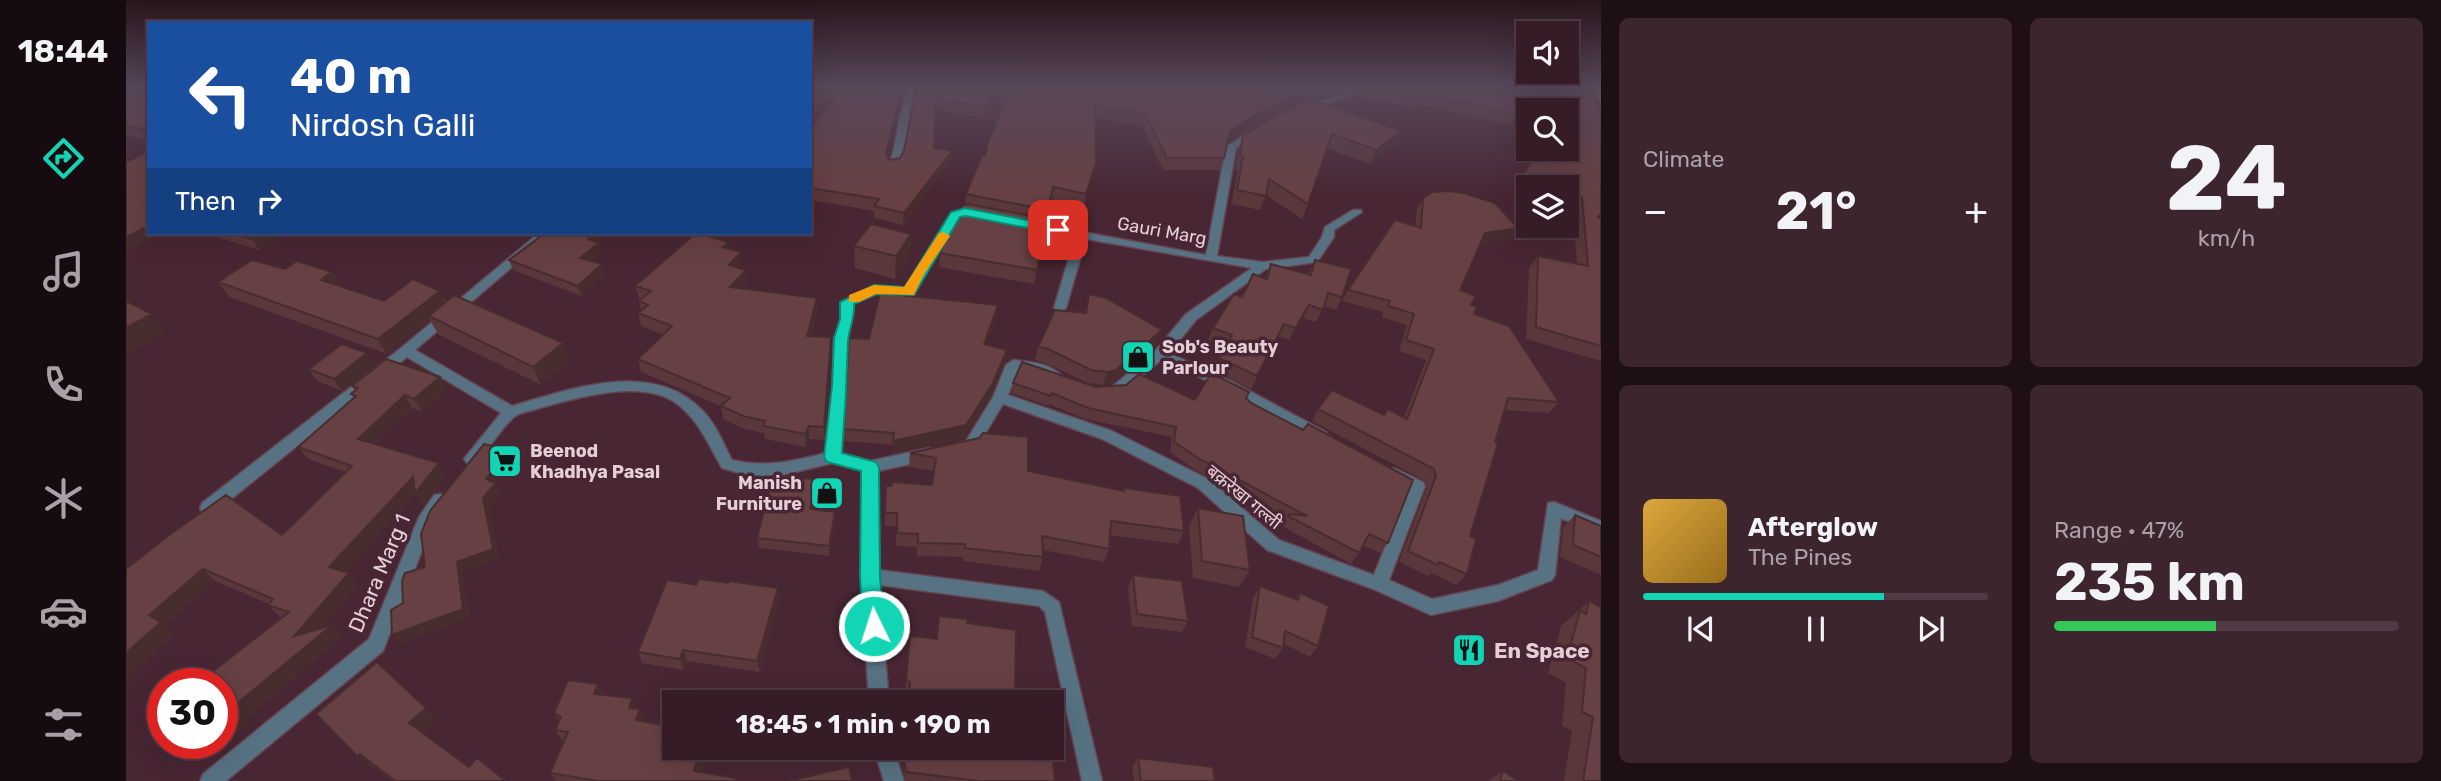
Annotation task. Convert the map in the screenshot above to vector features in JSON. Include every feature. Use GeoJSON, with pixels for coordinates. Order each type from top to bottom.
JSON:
{"type":"FeatureCollection","features":[{"type":"Feature","properties":{"kind":"street"},"geometry":{"type":"LineString","coordinates":[[893,167],[900,152],[904,122]]}},
{"type":"Feature","properties":{"kind":"street","name":"Gauri Marg"},"geometry":{"type":"LineString","coordinates":[[1017,222],[1211,259],[1231,147],[1269,125]]}},
{"type":"Feature","properties":{"kind":"street"},"geometry":{"type":"LineString","coordinates":[[833,457],[840,386],[841,338],[848,319],[847,302],[874,290],[909,292],[956,215],[965,212],[991,217]]}},
{"type":"Feature","properties":{"kind":"street"},"geometry":{"type":"LineString","coordinates":[[1211,259],[1263,266],[1313,260],[1329,229],[1357,212]]}},
{"type":"Feature","properties":{"kind":"street"},"geometry":{"type":"LineString","coordinates":[[201,514],[406,351],[544,235]]}},
{"type":"Feature","properties":{"kind":"street"},"geometry":{"type":"LineString","coordinates":[[1060,308],[1081,235]]}},
{"type":"Feature","properties":{"kind":"street"},"geometry":{"type":"LineString","coordinates":[[1094,391],[1117,390],[1160,354],[1191,317],[1263,266]]}},
{"type":"Feature","properties":{"kind":"street"},"geometry":{"type":"LineString","coordinates":[[406,351],[510,412],[582,391],[619,386],[651,389],[681,400],[696,412],[727,464],[749,470],[774,471],[833,457],[870,467],[971,445],[1000,398],[1013,365],[1037,367],[1072,384]]}},
{"type":"Feature","properties":{"kind":"street"},"geometry":{"type":"LineString","coordinates":[[1160,354],[1226,384],[1332,442]]}},
{"type":"Feature","properties":{"kind":"street","name":"बक्ररेखा गल्ली"},"geometry":{"type":"LineString","coordinates":[[1000,398],[1107,435],[1204,484],[1273,545],[1379,584],[1431,607],[1498,593],[1546,575],[1554,508],[1601,528]]}},
{"type":"Feature","properties":{"kind":"street","name":"Dhara Marg 1"},"geometry":{"type":"LineString","coordinates":[[210,781],[376,645],[427,517],[510,412]]}},
{"type":"Feature","properties":{"kind":"street"},"geometry":{"type":"LineString","coordinates":[[870,467],[870,576],[878,690]]}},
{"type":"Feature","properties":{"kind":"street"},"geometry":{"type":"LineString","coordinates":[[1379,584],[1417,486],[1380,467]]}},
{"type":"Feature","properties":{"kind":"street"},"geometry":{"type":"LineString","coordinates":[[870,576],[1043,599],[1052,608],[1092,781]]}},
{"type":"Feature","properties":{"kind":"street"},"geometry":{"type":"LineString","coordinates":[[887,760],[894,781]]}},
{"type":"Feature","properties":{"kind":"building"},"geometry":{"type":"Polygon","coordinates":[[[126,122],[147,122],[147,127],[142,129],[126,125],[126,122]]]}},
{"type":"Feature","properties":{"kind":"building"},"geometry":{"type":"Polygon","coordinates":[[[815,122],[894,122],[886,154],[889,160],[900,158],[910,122],[935,122],[934,148],[952,151],[904,213],[874,206],[879,199],[812,188],[812,126],[815,122]]]}},
{"type":"Feature","properties":{"kind":"building"},"geometry":{"type":"Polygon","coordinates":[[[996,122],[1095,122],[1096,163],[1086,194],[1053,187],[1048,210],[966,194],[982,155],[985,156],[996,122]]]}},
{"type":"Feature","properties":{"kind":"building"},"geometry":{"type":"Polygon","coordinates":[[[1149,122],[1243,122],[1230,131],[1224,158],[1167,158],[1149,122]]]}},
{"type":"Feature","properties":{"kind":"building"},"geometry":{"type":"Polygon","coordinates":[[[1377,122],[1402,131],[1376,150],[1332,134],[1308,204],[1269,179],[1266,196],[1237,190],[1243,156],[1240,156],[1243,136],[1262,123],[1377,122]]]}},
{"type":"Feature","properties":{"kind":"building"},"geometry":{"type":"Polygon","coordinates":[[[1579,122],[1601,122],[1601,214],[1598,217],[1601,219],[1601,346],[1536,327],[1538,256],[1588,266],[1579,175],[1523,175],[1532,161],[1579,161],[1579,122]]]}},
{"type":"Feature","properties":{"kind":"building"},"geometry":{"type":"Polygon","coordinates":[[[147,152],[147,227],[126,237],[126,162],[147,152]]]}},
{"type":"Feature","properties":{"kind":"building"},"geometry":{"type":"Polygon","coordinates":[[[1433,192],[1464,193],[1495,203],[1516,226],[1516,228],[1485,233],[1460,290],[1476,296],[1471,305],[1477,307],[1474,314],[1509,326],[1559,402],[1508,398],[1495,442],[1498,443],[1470,536],[1476,539],[1467,574],[1439,562],[1438,565],[1408,551],[1436,476],[1434,469],[1318,409],[1332,390],[1384,415],[1388,409],[1407,419],[1434,349],[1406,340],[1414,314],[1388,306],[1390,301],[1348,290],[1395,220],[1421,228],[1423,198],[1433,192]]]}},
{"type":"Feature","properties":{"kind":"building"},"geometry":{"type":"Polygon","coordinates":[[[963,205],[1047,219],[1037,270],[940,253],[954,220],[963,205]]]}},
{"type":"Feature","properties":{"kind":"building"},"geometry":{"type":"Polygon","coordinates":[[[871,224],[911,234],[896,256],[854,246],[871,224]]]}},
{"type":"Feature","properties":{"kind":"building"},"geometry":{"type":"Polygon","coordinates":[[[239,235],[259,235],[252,239],[239,235]]]}},
{"type":"Feature","properties":{"kind":"building"},"geometry":{"type":"Polygon","coordinates":[[[542,235],[593,235],[588,239],[599,243],[580,258],[602,264],[578,286],[509,260],[542,235]]]}},
{"type":"Feature","properties":{"kind":"building"},"geometry":{"type":"Polygon","coordinates":[[[694,235],[703,235],[729,242],[723,247],[741,252],[729,265],[746,270],[730,287],[817,298],[807,336],[831,337],[824,427],[809,426],[805,434],[763,426],[765,421],[743,416],[721,406],[730,398],[638,359],[672,326],[638,313],[648,305],[639,301],[651,291],[635,286],[694,235]]]}},
{"type":"Feature","properties":{"kind":"building"},"geometry":{"type":"Polygon","coordinates":[[[252,260],[285,269],[297,261],[332,272],[321,280],[384,301],[413,279],[440,291],[378,339],[218,282],[252,260]]]}},
{"type":"Feature","properties":{"kind":"building"},"geometry":{"type":"Polygon","coordinates":[[[1315,260],[1351,269],[1342,297],[1328,293],[1323,310],[1309,305],[1295,328],[1284,324],[1257,376],[1219,358],[1232,335],[1213,328],[1234,294],[1242,297],[1253,274],[1267,279],[1271,264],[1311,275],[1315,260]]]}},
{"type":"Feature","properties":{"kind":"building"},"geometry":{"type":"Polygon","coordinates":[[[880,293],[998,305],[984,344],[1007,350],[993,383],[966,425],[893,441],[894,433],[844,429],[849,338],[869,339],[880,293]]]}},
{"type":"Feature","properties":{"kind":"building"},"geometry":{"type":"Polygon","coordinates":[[[1089,294],[1106,298],[1162,330],[1116,370],[1107,372],[1091,370],[1046,348],[1038,347],[1055,310],[1086,313],[1089,294]]]}},
{"type":"Feature","properties":{"kind":"building"},"geometry":{"type":"Polygon","coordinates":[[[454,295],[563,343],[533,367],[429,316],[454,295]]]}},
{"type":"Feature","properties":{"kind":"building"},"geometry":{"type":"Polygon","coordinates":[[[126,301],[152,314],[126,328],[126,301]]]}},
{"type":"Feature","properties":{"kind":"building"},"geometry":{"type":"Polygon","coordinates":[[[342,344],[367,353],[334,379],[309,369],[342,344]]]}},
{"type":"Feature","properties":{"kind":"building"},"geometry":{"type":"Polygon","coordinates":[[[386,359],[440,377],[414,399],[405,395],[358,439],[439,463],[415,493],[413,477],[329,567],[349,573],[294,636],[332,625],[238,703],[238,668],[217,668],[289,612],[268,605],[273,599],[203,569],[149,615],[161,622],[126,653],[126,569],[226,495],[282,535],[352,466],[298,447],[356,396],[351,394],[358,388],[352,386],[386,359]]]}},
{"type":"Feature","properties":{"kind":"building"},"geometry":{"type":"Polygon","coordinates":[[[1022,362],[1096,387],[1126,385],[1139,374],[1195,400],[1211,373],[1249,392],[1246,398],[1251,403],[1303,430],[1308,424],[1413,480],[1388,543],[1369,534],[1359,553],[1288,516],[1307,516],[1200,459],[1174,442],[1176,427],[1088,408],[1052,393],[1051,396],[1013,383],[1022,362]]]}},
{"type":"Feature","properties":{"kind":"building"},"geometry":{"type":"Polygon","coordinates":[[[983,433],[1028,437],[1028,471],[1124,491],[1124,488],[1180,496],[1184,531],[1111,521],[1109,549],[1042,536],[1043,557],[965,548],[965,544],[918,543],[918,534],[897,533],[897,513],[885,513],[886,486],[892,486],[892,482],[932,485],[936,458],[910,453],[979,438],[983,433]]]}},
{"type":"Feature","properties":{"kind":"building"},"geometry":{"type":"Polygon","coordinates":[[[484,444],[509,450],[486,479],[496,483],[483,498],[493,549],[457,562],[463,609],[392,635],[391,610],[403,603],[402,581],[405,573],[425,567],[421,534],[430,511],[484,444]]]}},
{"type":"Feature","properties":{"kind":"building"},"geometry":{"type":"Polygon","coordinates":[[[773,476],[816,479],[810,509],[835,512],[829,546],[757,538],[773,476]]]}},
{"type":"Feature","properties":{"kind":"building"},"geometry":{"type":"Polygon","coordinates":[[[1198,508],[1243,516],[1250,570],[1202,561],[1198,508]]]}},
{"type":"Feature","properties":{"kind":"building"},"geometry":{"type":"Polygon","coordinates":[[[1575,515],[1601,526],[1601,557],[1573,545],[1575,515]]]}},
{"type":"Feature","properties":{"kind":"building"},"geometry":{"type":"Polygon","coordinates":[[[1133,575],[1182,581],[1188,621],[1137,614],[1133,575]]]}},
{"type":"Feature","properties":{"kind":"building"},"geometry":{"type":"Polygon","coordinates":[[[699,579],[778,588],[757,661],[683,650],[680,659],[638,652],[667,580],[696,585],[699,579]]]}},
{"type":"Feature","properties":{"kind":"building"},"geometry":{"type":"Polygon","coordinates":[[[1260,586],[1298,600],[1300,593],[1329,606],[1318,646],[1285,631],[1283,648],[1252,637],[1260,586]]]}},
{"type":"Feature","properties":{"kind":"building"},"geometry":{"type":"Polygon","coordinates":[[[1589,601],[1601,607],[1601,781],[1583,781],[1593,717],[1582,712],[1586,668],[1567,658],[1580,611],[1586,614],[1589,601]]]}},
{"type":"Feature","properties":{"kind":"building"},"geometry":{"type":"Polygon","coordinates":[[[939,616],[1016,630],[1015,690],[910,690],[910,682],[906,681],[910,636],[937,639],[939,616]]]}},
{"type":"Feature","properties":{"kind":"building"},"geometry":{"type":"Polygon","coordinates":[[[377,662],[426,708],[409,723],[469,767],[477,758],[506,781],[395,781],[360,754],[357,756],[316,714],[377,662]]]}},
{"type":"Feature","properties":{"kind":"building"},"geometry":{"type":"Polygon","coordinates":[[[568,680],[598,684],[594,694],[632,698],[629,708],[640,709],[636,720],[662,725],[662,760],[697,760],[694,771],[736,778],[735,781],[598,781],[550,773],[568,732],[555,730],[561,717],[554,713],[568,680]]]}},
{"type":"Feature","properties":{"kind":"building"},"geometry":{"type":"Polygon","coordinates":[[[1138,758],[1213,767],[1215,781],[1141,781],[1138,758]]]}},
{"type":"Feature","properties":{"kind":"building"},"geometry":{"type":"Polygon","coordinates":[[[904,760],[1053,760],[1055,781],[979,781],[906,772],[904,760]]]}},
{"type":"Feature","properties":{"kind":"building"},"geometry":{"type":"Polygon","coordinates":[[[849,767],[852,781],[788,781],[849,767]]]}},
{"type":"Feature","properties":{"kind":"building"},"geometry":{"type":"Polygon","coordinates":[[[1503,771],[1519,781],[1500,781],[1503,771]]]}},
{"type":"Feature","properties":{"kind":"slow traffic"},"geometry":{"type":"LineString","coordinates":[[854,299],[874,290],[909,292],[917,274],[944,236]]}},
{"type":"Feature","properties":{"kind":"place","name":"Sob's Beauty Parlour"},"geometry":{"type":"Point","coordinates":[1138,357]}},
{"type":"Feature","properties":{"kind":"place","name":"Beenod Khadhya Pasal"},"geometry":{"type":"Point","coordinates":[505,461]}},
{"type":"Feature","properties":{"kind":"place","name":"Manish Furniture"},"geometry":{"type":"Point","coordinates":[827,493]}},
{"type":"Feature","properties":{"kind":"place","name":"En Space"},"geometry":{"type":"Point","coordinates":[1469,650]}},
{"type":"Feature","properties":{"kind":"route"},"geometry":{"type":"LineString","coordinates":[[874,626],[870,576],[870,467],[833,457],[840,386],[841,338],[848,319],[847,302],[874,290],[909,292],[917,274],[956,215],[965,212],[1058,230]]}}]}
